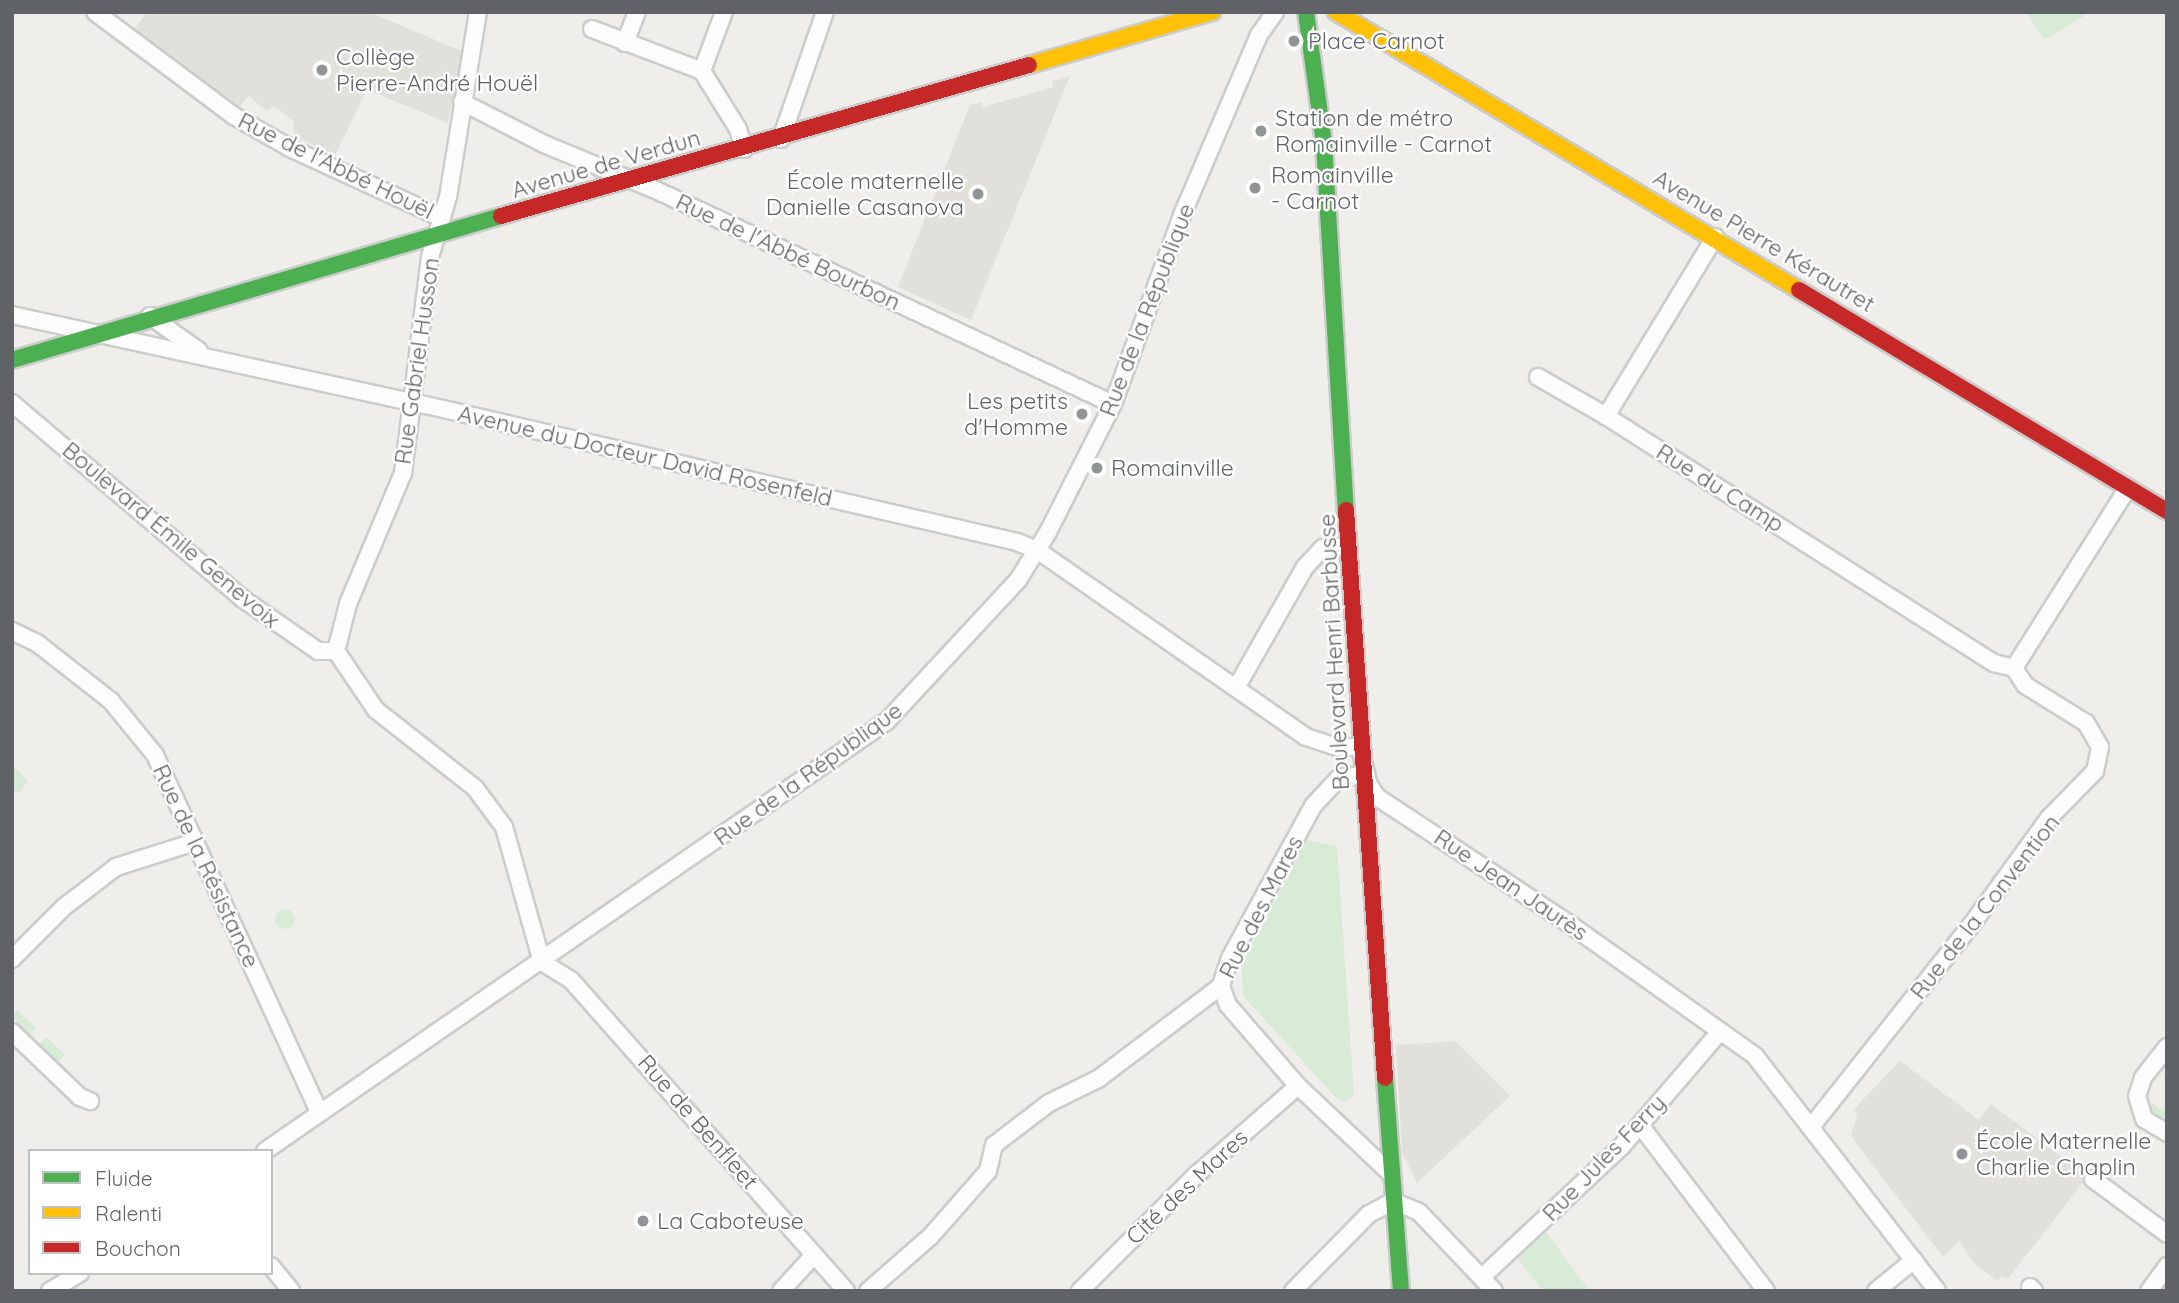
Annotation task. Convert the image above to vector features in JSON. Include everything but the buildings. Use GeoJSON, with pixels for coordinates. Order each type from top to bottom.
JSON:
{"type":"FeatureCollection","features":[{"type":"Feature","properties":{"kind":"street","name":"Rue de l'Abbé Houël"},"geometry":{"type":"LineString","coordinates":[[95,12],[234,116],[290,148],[442,218]]}},
{"type":"Feature","properties":{"kind":"street","name":"Rue Gabriel Husson"},"geometry":{"type":"LineString","coordinates":[[336,651],[348,604],[403,473],[435,238],[442,218],[478,12]]}},
{"type":"Feature","properties":{"kind":"street"},"geometry":{"type":"LineString","coordinates":[[625,43],[637,12]]}},
{"type":"Feature","properties":{"kind":"street"},"geometry":{"type":"LineString","coordinates":[[702,71],[724,12]]}},
{"type":"Feature","properties":{"kind":"street"},"geometry":{"type":"LineString","coordinates":[[781,139],[825,12]]}},
{"type":"Feature","properties":{"kind":"street","name":"Avenue de Verdun"},"geometry":{"type":"LineString","coordinates":[[12,360],[150,316],[435,238],[628,179],[781,139],[1212,12]]}},
{"type":"Feature","properties":{"kind":"street","name":"Rue de la République"},"geometry":{"type":"LineString","coordinates":[[268,1149],[887,721],[1018,580],[1037,551],[1113,404],[1183,214],[1259,35],[1275,12]]}},
{"type":"Feature","properties":{"kind":"street","name":"Boulevard Henri Barbusse"},"geometry":{"type":"LineString","coordinates":[[1306,12],[1324,144],[1360,747],[1390,1173],[1401,1291]]}},
{"type":"Feature","properties":{"kind":"street","name":"Avenue Pierre Kérautret"},"geometry":{"type":"LineString","coordinates":[[1336,12],[1715,237],[2167,511]]}},
{"type":"Feature","properties":{"kind":"street"},"geometry":{"type":"LineString","coordinates":[[592,29],[702,71],[738,129],[744,149]]}},
{"type":"Feature","properties":{"kind":"street","name":"Rue de l'Abbé Bourbon"},"geometry":{"type":"LineString","coordinates":[[462,102],[544,144],[628,179],[1113,404]]}},
{"type":"Feature","properties":{"kind":"street"},"geometry":{"type":"LineString","coordinates":[[1605,416],[1715,237]]}},
{"type":"Feature","properties":{"kind":"street","name":"Avenue du Docteur David Rosenfeld"},"geometry":{"type":"LineString","coordinates":[[12,314],[414,402],[1017,542],[1037,551]]}},
{"type":"Feature","properties":{"kind":"street","name":"Avenue du Docteur David Rosenfeld"},"geometry":{"type":"LineString","coordinates":[[150,316],[187,346],[211,356]]}},
{"type":"Feature","properties":{"kind":"street","name":"Rue du Camp"},"geometry":{"type":"LineString","coordinates":[[1538,377],[1605,416],[1994,663],[2014,668]]}},
{"type":"Feature","properties":{"kind":"street","name":"Boulevard Émile Genevoix"},"geometry":{"type":"LineString","coordinates":[[12,403],[243,598],[318,651],[336,651]]}},
{"type":"Feature","properties":{"kind":"street"},"geometry":{"type":"LineString","coordinates":[[2014,668],[2128,488]]}},
{"type":"Feature","properties":{"kind":"street"},"geometry":{"type":"LineString","coordinates":[[1236,688],[1305,567],[1323,548],[1349,546]]}},
{"type":"Feature","properties":{"kind":"street"},"geometry":{"type":"LineString","coordinates":[[1037,551],[1306,737],[1342,748],[1360,747]]}},
{"type":"Feature","properties":{"kind":"street","name":"Rue de la Résistance"},"geometry":{"type":"LineString","coordinates":[[12,631],[37,643],[111,701],[155,755],[319,1112]]}},
{"type":"Feature","properties":{"kind":"street"},"geometry":{"type":"LineString","coordinates":[[336,651],[376,710],[475,788],[504,827],[542,962]]}},
{"type":"Feature","properties":{"kind":"street","name":"Rue de la Convention"},"geometry":{"type":"LineString","coordinates":[[1811,1127],[1972,924],[2049,818],[2095,771],[2101,747],[2086,723],[2025,685],[2014,668]]}},
{"type":"Feature","properties":{"kind":"street","name":"Rue Jean Jaurès"},"geometry":{"type":"LineString","coordinates":[[1360,747],[1369,785],[1377,797],[1569,923],[1719,1033],[1755,1056],[1937,1291]]}},
{"type":"Feature","properties":{"kind":"street","name":"Rue des Mares"},"geometry":{"type":"LineString","coordinates":[[1362,775],[1339,778],[1312,806],[1230,958],[1220,986],[1228,1005],[1298,1086],[1390,1173]]}},
{"type":"Feature","properties":{"kind":"street"},"geometry":{"type":"LineString","coordinates":[[12,959],[64,907],[116,867],[195,842]]}},
{"type":"Feature","properties":{"kind":"street","name":"Rue de Benfleet"},"geometry":{"type":"LineString","coordinates":[[542,962],[571,980],[846,1291]]}},
{"type":"Feature","properties":{"kind":"street"},"geometry":{"type":"LineString","coordinates":[[868,1291],[930,1237],[989,1171],[994,1145],[1049,1102],[1098,1079],[1220,986]]}},
{"type":"Feature","properties":{"kind":"street"},"geometry":{"type":"LineString","coordinates":[[12,1032],[80,1097],[90,1101]]}},
{"type":"Feature","properties":{"kind":"street","name":"Rue Jules Ferry"},"geometry":{"type":"LineString","coordinates":[[1482,1277],[1640,1125],[1719,1033]]}},
{"type":"Feature","properties":{"kind":"street"},"geometry":{"type":"LineString","coordinates":[[2167,1047],[2143,1078],[2137,1096],[2144,1119],[2167,1133]]}},
{"type":"Feature","properties":{"kind":"street","name":"Cité des Mares"},"geometry":{"type":"LineString","coordinates":[[1080,1291],[1194,1177],[1298,1086]]}},
{"type":"Feature","properties":{"kind":"street"},"geometry":{"type":"LineString","coordinates":[[1640,1125],[1766,1291]]}},
{"type":"Feature","properties":{"kind":"street"},"geometry":{"type":"LineString","coordinates":[[2093,1179],[2167,1234]]}},
{"type":"Feature","properties":{"kind":"street"},"geometry":{"type":"LineString","coordinates":[[1293,1291],[1369,1214],[1393,1201],[1402,1209],[1419,1212],[1494,1291]]}},
{"type":"Feature","properties":{"kind":"street"},"geometry":{"type":"LineString","coordinates":[[781,1291],[814,1255]]}},
{"type":"Feature","properties":{"kind":"street"},"geometry":{"type":"LineString","coordinates":[[1876,1291],[1914,1260]]}},
{"type":"Feature","properties":{"kind":"street"},"geometry":{"type":"LineString","coordinates":[[2149,1291],[2167,1266]]}},
{"type":"Feature","properties":{"kind":"street"},"geometry":{"type":"LineString","coordinates":[[273,1268],[291,1291]]}},
{"type":"Feature","properties":{"kind":"street"},"geometry":{"type":"LineString","coordinates":[[50,1291],[77,1275]]}},
{"type":"Feature","properties":{"kind":"shaded area","name":"Collège Pierre-André Houël"},"geometry":{"type":"Polygon","coordinates":[[[147,12],[369,12],[462,51],[448,123],[367,90],[335,155],[294,136],[293,120],[274,106],[267,111],[248,96],[239,108],[231,105],[140,36],[136,27],[147,12]]]}},
{"type":"Feature","properties":{"kind":"shaded area","name":"École maternelle Danielle Casanova"},"geometry":{"type":"Polygon","coordinates":[[[1070,76],[971,320],[898,287],[970,105],[981,102],[983,107],[1053,87],[1052,81],[1070,76]]]}},
{"type":"Feature","properties":{"kind":"shaded area"},"geometry":{"type":"Polygon","coordinates":[[[1455,1041],[1510,1096],[1417,1183],[1402,1152],[1396,1045],[1455,1041]]]}},
{"type":"Feature","properties":{"kind":"shaded area","name":"École Maternelle Charlie Chaplin"},"geometry":{"type":"Polygon","coordinates":[[[1900,1061],[1979,1120],[1991,1104],[2088,1176],[2008,1279],[2002,1276],[1997,1281],[1976,1265],[1959,1241],[1943,1257],[1851,1136],[1857,1117],[1854,1109],[1900,1061]]]}},
{"type":"Feature","properties":{"kind":"green space"},"geometry":{"type":"Polygon","coordinates":[[[2026,12],[2091,12],[2044,40],[2026,12]]]}},
{"type":"Feature","properties":{"kind":"green space"},"geometry":{"type":"Polygon","coordinates":[[[12,765],[28,781],[19,793],[14,790],[12,765]]]}},
{"type":"Feature","properties":{"kind":"green space"},"geometry":{"type":"Polygon","coordinates":[[[1307,840],[1337,846],[1354,1094],[1345,1102],[1337,1099],[1244,997],[1241,965],[1307,840]]]}},
{"type":"Feature","properties":{"kind":"green space"},"geometry":{"type":"Polygon","coordinates":[[[285,909],[292,912],[295,919],[292,926],[285,929],[278,926],[275,919],[278,912],[285,909]]]}},
{"type":"Feature","properties":{"kind":"green space"},"geometry":{"type":"Polygon","coordinates":[[[17,1010],[36,1028],[30,1034],[12,1018],[17,1010]]]}},
{"type":"Feature","properties":{"kind":"green space"},"geometry":{"type":"Polygon","coordinates":[[[46,1037],[65,1055],[58,1062],[39,1044],[46,1037]]]}},
{"type":"Feature","properties":{"kind":"green space"},"geometry":{"type":"Polygon","coordinates":[[[2152,1103],[2167,1113],[2167,1126],[2146,1110],[2152,1103]]]}},
{"type":"Feature","properties":{"kind":"green space"},"geometry":{"type":"Polygon","coordinates":[[[1546,1232],[1590,1291],[1543,1291],[1518,1259],[1546,1232]]]}},
{"type":"Feature","properties":{"kind":"traffic: fast"},"geometry":{"type":"LineString","coordinates":[[1306,12],[1324,144],[1346,510]]}},
{"type":"Feature","properties":{"kind":"traffic: fast"},"geometry":{"type":"LineString","coordinates":[[12,360],[501,216]]}},
{"type":"Feature","properties":{"kind":"traffic: fast"},"geometry":{"type":"LineString","coordinates":[[1385,1078],[1401,1291]]}},
{"type":"Feature","properties":{"kind":"traffic: slow"},"geometry":{"type":"LineString","coordinates":[[1029,65],[1212,12]]}},
{"type":"Feature","properties":{"kind":"traffic: slow"},"geometry":{"type":"LineString","coordinates":[[1336,12],[1799,290]]}},
{"type":"Feature","properties":{"kind":"traffic: jam"},"geometry":{"type":"LineString","coordinates":[[501,216],[1029,65]]}},
{"type":"Feature","properties":{"kind":"traffic: jam"},"geometry":{"type":"LineString","coordinates":[[1799,290],[2167,511]]}},
{"type":"Feature","properties":{"kind":"traffic: jam"},"geometry":{"type":"LineString","coordinates":[[1346,510],[1385,1078]]}},
{"type":"Feature","properties":{"kind":"place","name":"Place Carnot"},"geometry":{"type":"Point","coordinates":[1294,41]}},
{"type":"Feature","properties":{"kind":"place","name":"Collège Pierre-André Houël"},"geometry":{"type":"Point","coordinates":[322,70]}},
{"type":"Feature","properties":{"kind":"place","name":"Station de métro Romainville - Carnot"},"geometry":{"type":"Point","coordinates":[1261,131]}},
{"type":"Feature","properties":{"kind":"place","name":"Romainville - Carnot"},"geometry":{"type":"Point","coordinates":[1255,188]}},
{"type":"Feature","properties":{"kind":"place","name":"École maternelle Danielle Casanova"},"geometry":{"type":"Point","coordinates":[978,194]}},
{"type":"Feature","properties":{"kind":"place","name":"Les petits d'Homme"},"geometry":{"type":"Point","coordinates":[1082,414]}},
{"type":"Feature","properties":{"kind":"place","name":"Romainville"},"geometry":{"type":"Point","coordinates":[1097,468]}},
{"type":"Feature","properties":{"kind":"place","name":"École Maternelle Charlie Chaplin"},"geometry":{"type":"Point","coordinates":[1962,1154]}},
{"type":"Feature","properties":{"kind":"place","name":"La Caboteuse"},"geometry":{"type":"Point","coordinates":[643,1221]}}]}
